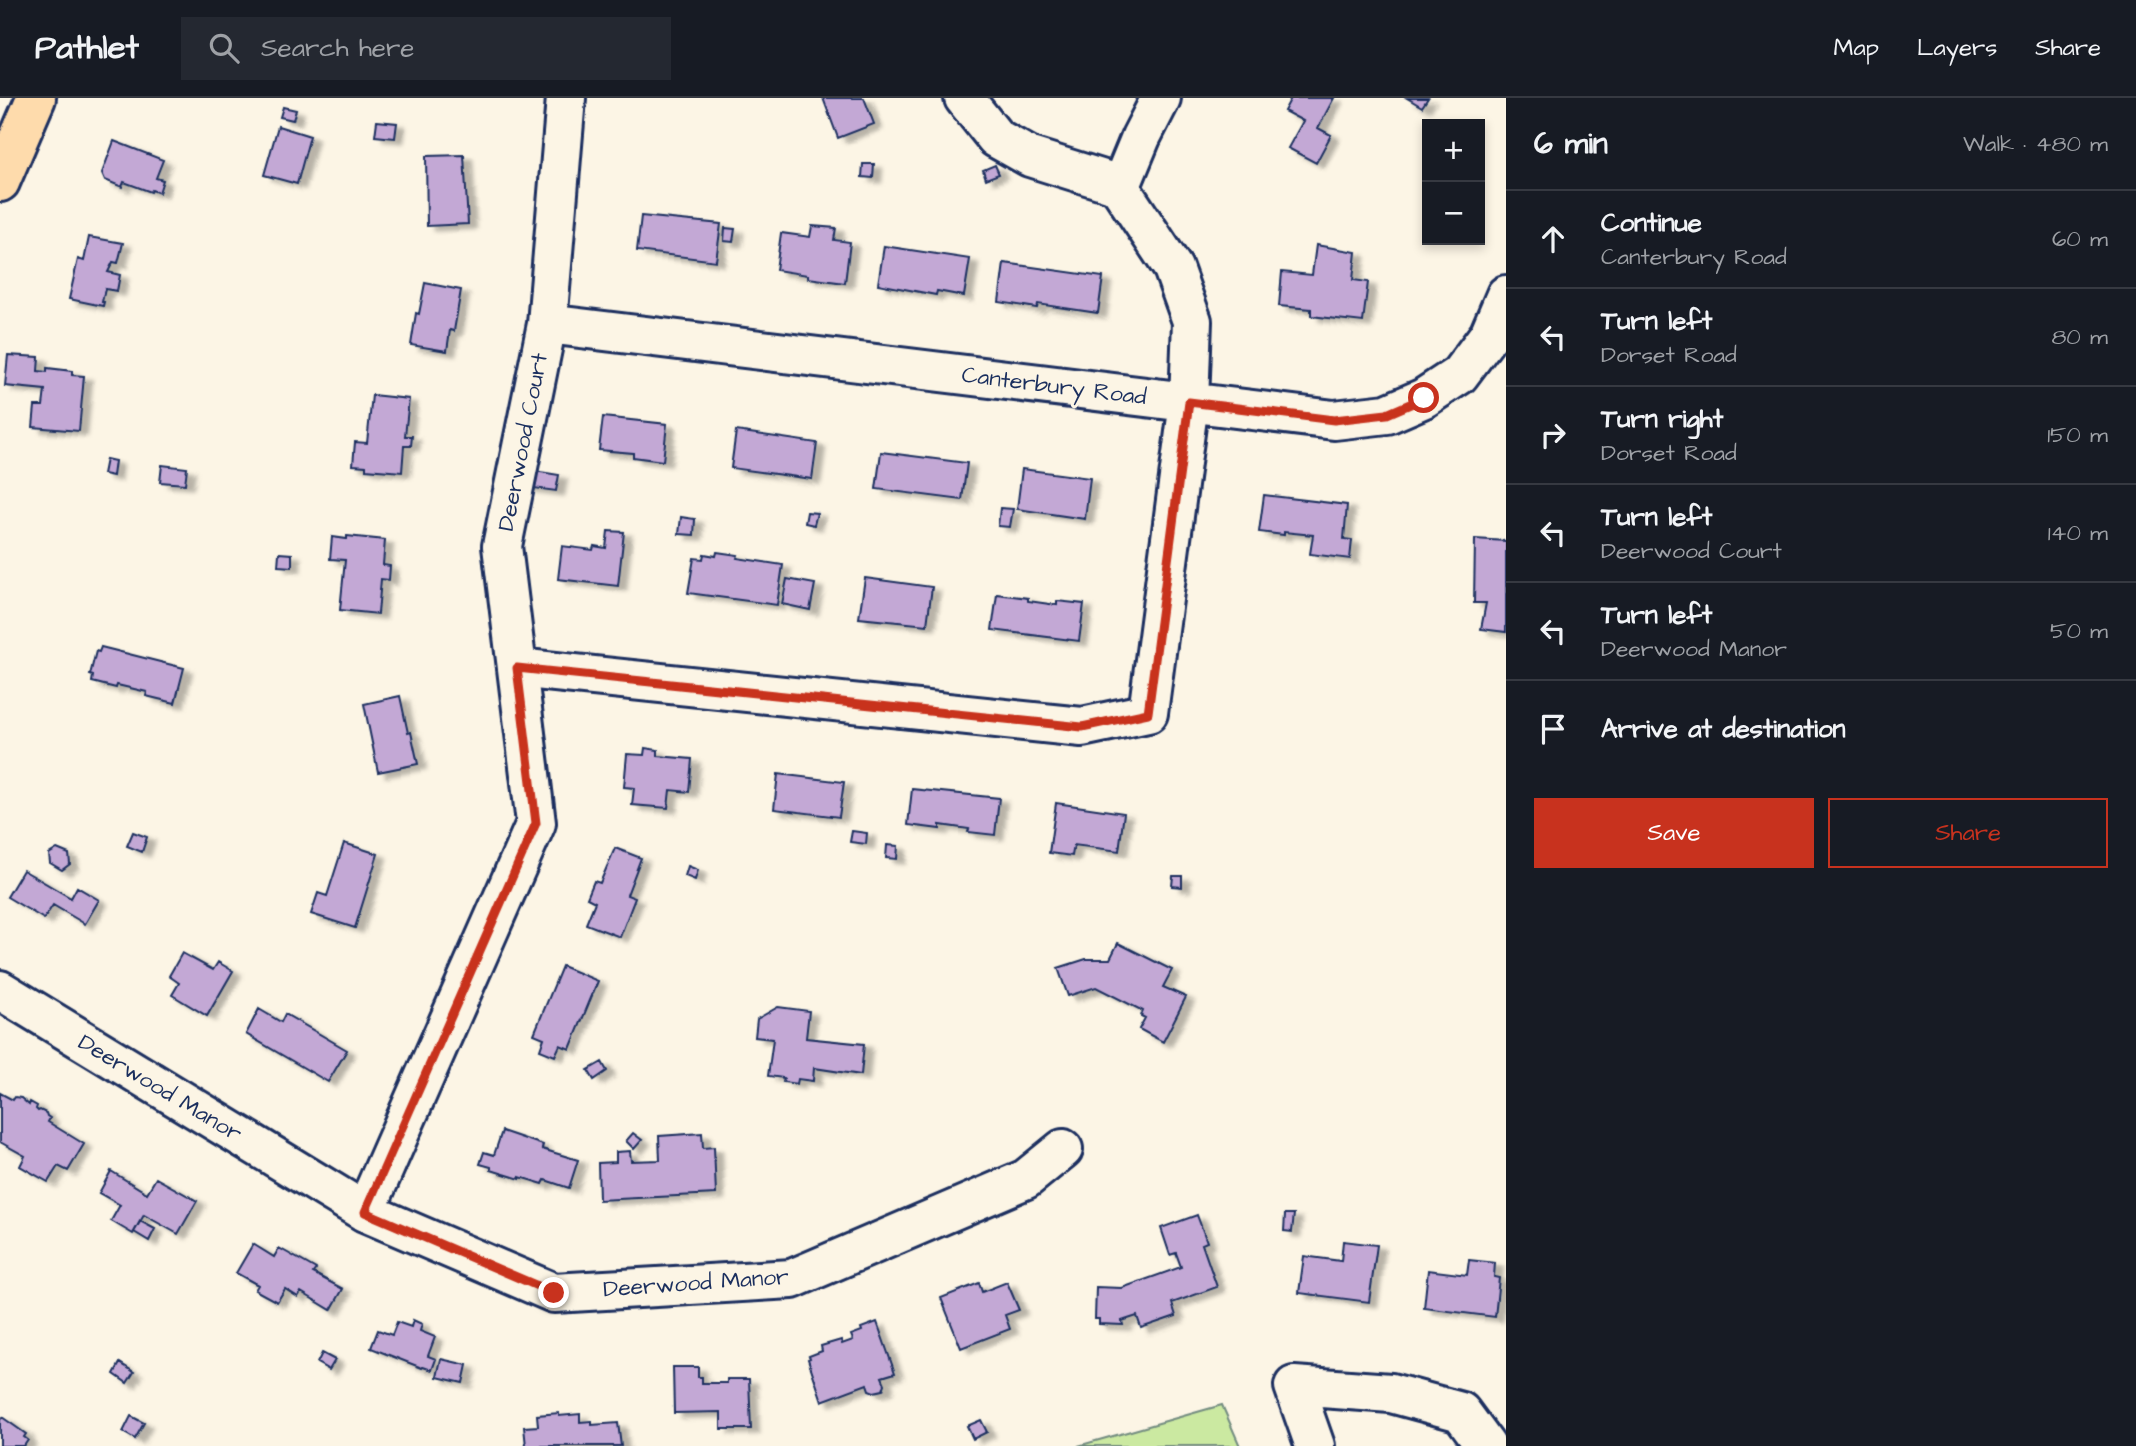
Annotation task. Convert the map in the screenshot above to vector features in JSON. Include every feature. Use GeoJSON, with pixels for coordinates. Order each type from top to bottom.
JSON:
{"type":"FeatureCollection","features":[{"type":"Feature","properties":{"kind":"main road"},"geometry":{"type":"LineString","coordinates":[[0,182],[36,98]]}},
{"type":"Feature","properties":{"kind":"street","name":"Deerwood Court"},"geometry":{"type":"LineString","coordinates":[[365,1212],[536,823],[502,546],[547,324],[566,98]]}},
{"type":"Feature","properties":{"kind":"street"},"geometry":{"type":"LineString","coordinates":[[517,668],[1082,727],[1148,713],[1189,402],[1192,321],[1172,268],[1120,188],[1113,183],[1030,157],[996,138],[964,98]]}},
{"type":"Feature","properties":{"kind":"street"},"geometry":{"type":"LineString","coordinates":[[1120,188],[1161,98]]}},
{"type":"Feature","properties":{"kind":"street","name":"Canterbury Road"},"geometry":{"type":"LineString","coordinates":[[547,324],[1334,420],[1387,414],[1424,398],[1459,375],[1489,335],[1506,295]]}},
{"type":"Feature","properties":{"kind":"street","name":"Deerwood Manor"},"geometry":{"type":"LineString","coordinates":[[0,990],[365,1212],[554,1293],[792,1279],[1026,1179],[1063,1149]]}},
{"type":"Feature","properties":{"kind":"street"},"geometry":{"type":"LineString","coordinates":[[1315,1446],[1294,1386],[1391,1393],[1461,1412],[1486,1446]]}},
{"type":"Feature","properties":{"kind":"green space"},"geometry":{"type":"Polygon","coordinates":[[[1222,1405],[1240,1446],[1078,1446],[1222,1405]]]}},
{"type":"Feature","properties":{"kind":"building"},"geometry":{"type":"Polygon","coordinates":[[[823,98],[864,98],[874,124],[838,138],[823,98]]]}},
{"type":"Feature","properties":{"kind":"building"},"geometry":{"type":"Polygon","coordinates":[[[1291,98],[1334,98],[1318,128],[1331,135],[1316,163],[1288,148],[1303,121],[1284,111],[1291,98]]]}},
{"type":"Feature","properties":{"kind":"building"},"geometry":{"type":"Polygon","coordinates":[[[1407,98],[1428,98],[1422,107],[1407,98]]]}},
{"type":"Feature","properties":{"kind":"building"},"geometry":{"type":"Polygon","coordinates":[[[283,107],[296,110],[293,120],[280,117],[283,107]]]}},
{"type":"Feature","properties":{"kind":"building"},"geometry":{"type":"Polygon","coordinates":[[[377,121],[397,123],[395,138],[375,136],[377,121]]]}},
{"type":"Feature","properties":{"kind":"building"},"geometry":{"type":"Polygon","coordinates":[[[278,126],[310,136],[297,184],[264,175],[278,126]]]}},
{"type":"Feature","properties":{"kind":"building"},"geometry":{"type":"Polygon","coordinates":[[[114,141],[163,160],[156,178],[163,180],[159,193],[124,182],[122,187],[105,180],[102,173],[114,141]]]}},
{"type":"Feature","properties":{"kind":"building"},"geometry":{"type":"Polygon","coordinates":[[[464,155],[468,224],[427,226],[426,156],[464,155]]]}},
{"type":"Feature","properties":{"kind":"building"},"geometry":{"type":"Polygon","coordinates":[[[863,164],[874,164],[873,178],[862,177],[863,164]]]}},
{"type":"Feature","properties":{"kind":"building"},"geometry":{"type":"Polygon","coordinates":[[[995,165],[999,174],[986,179],[983,170],[995,165]]]}},
{"type":"Feature","properties":{"kind":"building"},"geometry":{"type":"Polygon","coordinates":[[[641,216],[721,224],[716,261],[637,251],[641,216]]]}},
{"type":"Feature","properties":{"kind":"building"},"geometry":{"type":"Polygon","coordinates":[[[812,226],[836,228],[834,240],[850,242],[845,283],[776,270],[781,233],[810,237],[812,226]]]}},
{"type":"Feature","properties":{"kind":"building"},"geometry":{"type":"Polygon","coordinates":[[[725,228],[735,229],[733,242],[724,241],[725,228]]]}},
{"type":"Feature","properties":{"kind":"building"},"geometry":{"type":"Polygon","coordinates":[[[89,237],[123,243],[118,263],[113,262],[108,272],[120,275],[117,291],[105,289],[103,306],[69,299],[78,259],[84,261],[89,237]]]}},
{"type":"Feature","properties":{"kind":"building"},"geometry":{"type":"Polygon","coordinates":[[[1316,245],[1356,252],[1353,280],[1368,282],[1363,322],[1311,316],[1311,309],[1279,306],[1282,272],[1312,275],[1316,245]]]}},
{"type":"Feature","properties":{"kind":"building"},"geometry":{"type":"Polygon","coordinates":[[[884,246],[970,259],[964,296],[937,291],[936,295],[878,284],[884,246]]]}},
{"type":"Feature","properties":{"kind":"building"},"geometry":{"type":"Polygon","coordinates":[[[1004,263],[1103,277],[1098,313],[1038,304],[1037,308],[999,302],[1004,263]]]}},
{"type":"Feature","properties":{"kind":"building"},"geometry":{"type":"Polygon","coordinates":[[[425,283],[461,290],[454,331],[450,330],[447,351],[411,345],[416,313],[419,314],[425,283]]]}},
{"type":"Feature","properties":{"kind":"building"},"geometry":{"type":"Polygon","coordinates":[[[8,355],[39,357],[38,371],[47,372],[47,368],[72,371],[72,375],[84,376],[79,431],[33,427],[35,406],[43,406],[45,390],[5,386],[8,355]]]}},
{"type":"Feature","properties":{"kind":"building"},"geometry":{"type":"Polygon","coordinates":[[[372,395],[409,399],[405,436],[412,436],[411,446],[404,446],[402,472],[366,469],[366,466],[353,465],[355,442],[367,443],[372,395]]]}},
{"type":"Feature","properties":{"kind":"building"},"geometry":{"type":"Polygon","coordinates":[[[603,417],[667,424],[663,461],[633,457],[633,453],[599,450],[603,417]]]}},
{"type":"Feature","properties":{"kind":"building"},"geometry":{"type":"Polygon","coordinates":[[[736,431],[817,443],[812,479],[731,468],[736,431]]]}},
{"type":"Feature","properties":{"kind":"building"},"geometry":{"type":"Polygon","coordinates":[[[881,452],[967,463],[962,500],[876,489],[881,452]]]}},
{"type":"Feature","properties":{"kind":"building"},"geometry":{"type":"Polygon","coordinates":[[[106,459],[115,461],[113,476],[103,474],[106,459]]]}},
{"type":"Feature","properties":{"kind":"building"},"geometry":{"type":"Polygon","coordinates":[[[162,465],[187,468],[185,484],[160,482],[162,465]]]}},
{"type":"Feature","properties":{"kind":"building"},"geometry":{"type":"Polygon","coordinates":[[[1022,469],[1090,478],[1085,519],[1017,509],[1022,469]]]}},
{"type":"Feature","properties":{"kind":"building"},"geometry":{"type":"Polygon","coordinates":[[[528,470],[559,475],[556,491],[526,487],[528,470]]]}},
{"type":"Feature","properties":{"kind":"building"},"geometry":{"type":"Polygon","coordinates":[[[1264,495],[1347,505],[1344,539],[1352,540],[1350,559],[1310,554],[1313,535],[1259,532],[1264,495]]]}},
{"type":"Feature","properties":{"kind":"building"},"geometry":{"type":"Polygon","coordinates":[[[1000,508],[1013,509],[1010,527],[998,526],[1000,508]]]}},
{"type":"Feature","properties":{"kind":"building"},"geometry":{"type":"Polygon","coordinates":[[[807,512],[817,513],[814,525],[805,523],[807,512]]]}},
{"type":"Feature","properties":{"kind":"building"},"geometry":{"type":"Polygon","coordinates":[[[681,517],[695,519],[694,535],[679,534],[681,517]]]}},
{"type":"Feature","properties":{"kind":"building"},"geometry":{"type":"Polygon","coordinates":[[[608,531],[624,532],[618,586],[558,579],[562,546],[593,550],[594,546],[606,548],[608,531]]]}},
{"type":"Feature","properties":{"kind":"building"},"geometry":{"type":"Polygon","coordinates":[[[347,536],[385,540],[383,565],[390,566],[389,580],[381,579],[378,614],[340,610],[345,560],[330,559],[332,537],[347,539],[347,536]]]}},
{"type":"Feature","properties":{"kind":"building"},"geometry":{"type":"Polygon","coordinates":[[[1475,539],[1506,541],[1506,632],[1481,629],[1486,603],[1474,603],[1475,539]]]}},
{"type":"Feature","properties":{"kind":"building"},"geometry":{"type":"Polygon","coordinates":[[[717,552],[783,565],[777,605],[688,593],[694,558],[703,559],[704,554],[716,556],[717,552]]]}},
{"type":"Feature","properties":{"kind":"building"},"geometry":{"type":"Polygon","coordinates":[[[279,553],[292,554],[292,567],[278,566],[279,553]]]}},
{"type":"Feature","properties":{"kind":"building"},"geometry":{"type":"Polygon","coordinates":[[[865,578],[932,587],[927,625],[859,618],[865,578]]]}},
{"type":"Feature","properties":{"kind":"building"},"geometry":{"type":"Polygon","coordinates":[[[787,579],[815,584],[810,610],[782,604],[787,579]]]}},
{"type":"Feature","properties":{"kind":"building"},"geometry":{"type":"Polygon","coordinates":[[[997,594],[1057,605],[1057,601],[1084,604],[1079,641],[992,630],[997,594]]]}},
{"type":"Feature","properties":{"kind":"building"},"geometry":{"type":"Polygon","coordinates":[[[101,647],[184,668],[175,703],[146,696],[147,692],[92,682],[93,676],[90,675],[96,651],[99,652],[101,647]]]}},
{"type":"Feature","properties":{"kind":"building"},"geometry":{"type":"Polygon","coordinates":[[[400,696],[418,764],[378,772],[364,704],[400,696]]]}},
{"type":"Feature","properties":{"kind":"building"},"geometry":{"type":"Polygon","coordinates":[[[645,748],[658,750],[658,756],[692,759],[689,792],[670,790],[668,808],[632,805],[634,788],[624,787],[627,754],[644,755],[645,748]]]}},
{"type":"Feature","properties":{"kind":"building"},"geometry":{"type":"Polygon","coordinates":[[[778,774],[844,782],[839,817],[774,809],[778,774]]]}},
{"type":"Feature","properties":{"kind":"building"},"geometry":{"type":"Polygon","coordinates":[[[912,789],[999,798],[995,835],[940,825],[940,829],[908,825],[912,789]]]}},
{"type":"Feature","properties":{"kind":"building"},"geometry":{"type":"Polygon","coordinates":[[[1056,803],[1124,813],[1119,851],[1074,845],[1072,856],[1049,853],[1056,803]]]}},
{"type":"Feature","properties":{"kind":"building"},"geometry":{"type":"Polygon","coordinates":[[[852,831],[867,833],[866,844],[850,842],[852,831]]]}},
{"type":"Feature","properties":{"kind":"building"},"geometry":{"type":"Polygon","coordinates":[[[133,832],[147,837],[142,852],[127,846],[133,832]]]}},
{"type":"Feature","properties":{"kind":"building"},"geometry":{"type":"Polygon","coordinates":[[[344,843],[378,854],[355,928],[311,914],[318,893],[327,896],[344,843]]]}},
{"type":"Feature","properties":{"kind":"building"},"geometry":{"type":"Polygon","coordinates":[[[887,845],[898,846],[897,859],[886,858],[887,845]]]}},
{"type":"Feature","properties":{"kind":"building"},"geometry":{"type":"Polygon","coordinates":[[[615,848],[641,858],[627,895],[635,898],[620,937],[586,924],[595,902],[587,898],[594,881],[600,883],[615,848]]]}},
{"type":"Feature","properties":{"kind":"building"},"geometry":{"type":"Polygon","coordinates":[[[57,849],[69,854],[70,864],[62,870],[50,863],[49,854],[57,849]]]}},
{"type":"Feature","properties":{"kind":"building"},"geometry":{"type":"Polygon","coordinates":[[[688,866],[698,870],[695,880],[685,876],[688,866]]]}},
{"type":"Feature","properties":{"kind":"building"},"geometry":{"type":"Polygon","coordinates":[[[23,870],[71,898],[77,887],[99,900],[85,924],[53,905],[44,919],[7,897],[23,870]]]}},
{"type":"Feature","properties":{"kind":"building"},"geometry":{"type":"Polygon","coordinates":[[[1173,876],[1182,876],[1182,887],[1172,886],[1173,876]]]}},
{"type":"Feature","properties":{"kind":"building"},"geometry":{"type":"Polygon","coordinates":[[[1118,943],[1172,970],[1163,987],[1186,997],[1163,1042],[1139,1029],[1145,1018],[1141,1016],[1143,1011],[1096,987],[1068,996],[1058,968],[1086,959],[1110,959],[1118,943]]]}},
{"type":"Feature","properties":{"kind":"building"},"geometry":{"type":"Polygon","coordinates":[[[182,953],[213,970],[218,962],[233,971],[207,1016],[172,995],[179,983],[169,976],[182,953]]]}},
{"type":"Feature","properties":{"kind":"building"},"geometry":{"type":"Polygon","coordinates":[[[562,966],[598,981],[570,1049],[560,1045],[555,1056],[540,1050],[544,1038],[534,1034],[562,966]]]}},
{"type":"Feature","properties":{"kind":"building"},"geometry":{"type":"Polygon","coordinates":[[[778,1007],[809,1011],[806,1038],[864,1044],[861,1075],[814,1068],[813,1081],[798,1079],[797,1084],[783,1082],[784,1078],[768,1076],[773,1039],[755,1037],[757,1019],[778,1007]]]}},
{"type":"Feature","properties":{"kind":"building"},"geometry":{"type":"Polygon","coordinates":[[[259,1009],[281,1022],[285,1014],[347,1050],[328,1082],[246,1034],[259,1009]]]}},
{"type":"Feature","properties":{"kind":"building"},"geometry":{"type":"Polygon","coordinates":[[[602,1062],[607,1071],[594,1080],[588,1070],[602,1062]]]}},
{"type":"Feature","properties":{"kind":"building"},"geometry":{"type":"Polygon","coordinates":[[[0,1093],[13,1100],[15,1097],[21,1098],[29,1105],[30,1102],[37,1106],[38,1111],[46,1113],[50,1118],[48,1122],[84,1144],[68,1171],[58,1166],[48,1182],[20,1166],[25,1156],[0,1142],[0,1093]]]}},
{"type":"Feature","properties":{"kind":"building"},"geometry":{"type":"Polygon","coordinates":[[[502,1131],[543,1145],[542,1149],[578,1160],[569,1188],[545,1180],[543,1184],[520,1179],[480,1164],[484,1152],[494,1155],[502,1131]]]}},
{"type":"Feature","properties":{"kind":"building"},"geometry":{"type":"Polygon","coordinates":[[[633,1133],[642,1140],[634,1149],[626,1141],[633,1133]]]}},
{"type":"Feature","properties":{"kind":"building"},"geometry":{"type":"Polygon","coordinates":[[[702,1133],[703,1148],[714,1147],[716,1194],[599,1200],[598,1163],[616,1162],[616,1152],[630,1151],[631,1161],[660,1160],[659,1136],[702,1133]]]}},
{"type":"Feature","properties":{"kind":"building"},"geometry":{"type":"Polygon","coordinates":[[[111,1171],[147,1193],[156,1178],[197,1201],[178,1234],[144,1215],[133,1234],[111,1221],[120,1205],[99,1193],[111,1171]]]}},
{"type":"Feature","properties":{"kind":"building"},"geometry":{"type":"Polygon","coordinates":[[[1285,1214],[1294,1214],[1292,1232],[1284,1231],[1285,1214]]]}},
{"type":"Feature","properties":{"kind":"building"},"geometry":{"type":"Polygon","coordinates":[[[1197,1215],[1207,1242],[1202,1244],[1217,1287],[1172,1303],[1176,1316],[1141,1328],[1137,1316],[1122,1321],[1123,1325],[1099,1324],[1099,1319],[1095,1319],[1096,1287],[1122,1288],[1181,1267],[1176,1253],[1170,1255],[1161,1228],[1197,1215]]]}},
{"type":"Feature","properties":{"kind":"building"},"geometry":{"type":"Polygon","coordinates":[[[140,1221],[155,1229],[149,1241],[134,1232],[140,1221]]]}},
{"type":"Feature","properties":{"kind":"building"},"geometry":{"type":"Polygon","coordinates":[[[1343,1241],[1377,1245],[1369,1302],[1299,1293],[1304,1256],[1341,1261],[1343,1241]]]}},
{"type":"Feature","properties":{"kind":"building"},"geometry":{"type":"Polygon","coordinates":[[[253,1244],[274,1257],[279,1248],[316,1269],[313,1273],[343,1289],[331,1310],[301,1292],[298,1297],[285,1289],[277,1302],[255,1290],[258,1285],[236,1273],[253,1244]]]}},
{"type":"Feature","properties":{"kind":"building"},"geometry":{"type":"Polygon","coordinates":[[[1469,1260],[1495,1263],[1494,1277],[1499,1278],[1495,1317],[1424,1308],[1428,1270],[1467,1275],[1469,1260]]]}},
{"type":"Feature","properties":{"kind":"building"},"geometry":{"type":"Polygon","coordinates":[[[1007,1282],[1019,1310],[1005,1315],[1010,1329],[961,1348],[941,1298],[979,1283],[982,1292],[1007,1282]]]}},
{"type":"Feature","properties":{"kind":"building"},"geometry":{"type":"Polygon","coordinates":[[[413,1320],[422,1324],[420,1331],[435,1337],[428,1356],[436,1359],[432,1370],[371,1348],[378,1330],[392,1335],[397,1322],[411,1327],[413,1320]]]}},
{"type":"Feature","properties":{"kind":"building"},"geometry":{"type":"Polygon","coordinates":[[[877,1322],[895,1373],[882,1377],[885,1384],[883,1390],[874,1392],[869,1390],[867,1384],[822,1401],[809,1356],[822,1351],[821,1346],[841,1340],[842,1344],[853,1340],[851,1335],[877,1322]]]}},
{"type":"Feature","properties":{"kind":"building"},"geometry":{"type":"Polygon","coordinates":[[[322,1353],[335,1360],[329,1370],[317,1363],[322,1353]]]}},
{"type":"Feature","properties":{"kind":"building"},"geometry":{"type":"Polygon","coordinates":[[[441,1359],[467,1365],[463,1383],[437,1377],[441,1359]]]}},
{"type":"Feature","properties":{"kind":"building"},"geometry":{"type":"Polygon","coordinates":[[[120,1363],[134,1372],[127,1383],[114,1374],[120,1363]]]}},
{"type":"Feature","properties":{"kind":"building"},"geometry":{"type":"Polygon","coordinates":[[[673,1367],[698,1367],[698,1377],[702,1377],[702,1383],[727,1383],[727,1379],[749,1379],[751,1429],[721,1429],[721,1412],[674,1413],[673,1367]]]}},
{"type":"Feature","properties":{"kind":"building"},"geometry":{"type":"Polygon","coordinates":[[[559,1413],[559,1416],[580,1414],[580,1422],[592,1421],[592,1425],[618,1423],[621,1446],[526,1446],[524,1427],[538,1426],[537,1415],[559,1413]]]}},
{"type":"Feature","properties":{"kind":"building"},"geometry":{"type":"Polygon","coordinates":[[[131,1416],[144,1423],[135,1439],[123,1432],[131,1416]]]}},
{"type":"Feature","properties":{"kind":"building"},"geometry":{"type":"Polygon","coordinates":[[[2,1417],[26,1434],[24,1437],[28,1440],[24,1446],[0,1446],[2,1417]]]}},
{"type":"Feature","properties":{"kind":"building"},"geometry":{"type":"Polygon","coordinates":[[[981,1420],[987,1432],[973,1439],[967,1426],[981,1420]]]}},
{"type":"Feature","properties":{"kind":"route"},"geometry":{"type":"LineString","coordinates":[[554,1293],[365,1212],[536,823],[517,668],[1082,727],[1148,713],[1189,402],[1334,420],[1387,414],[1424,398]]}}]}
